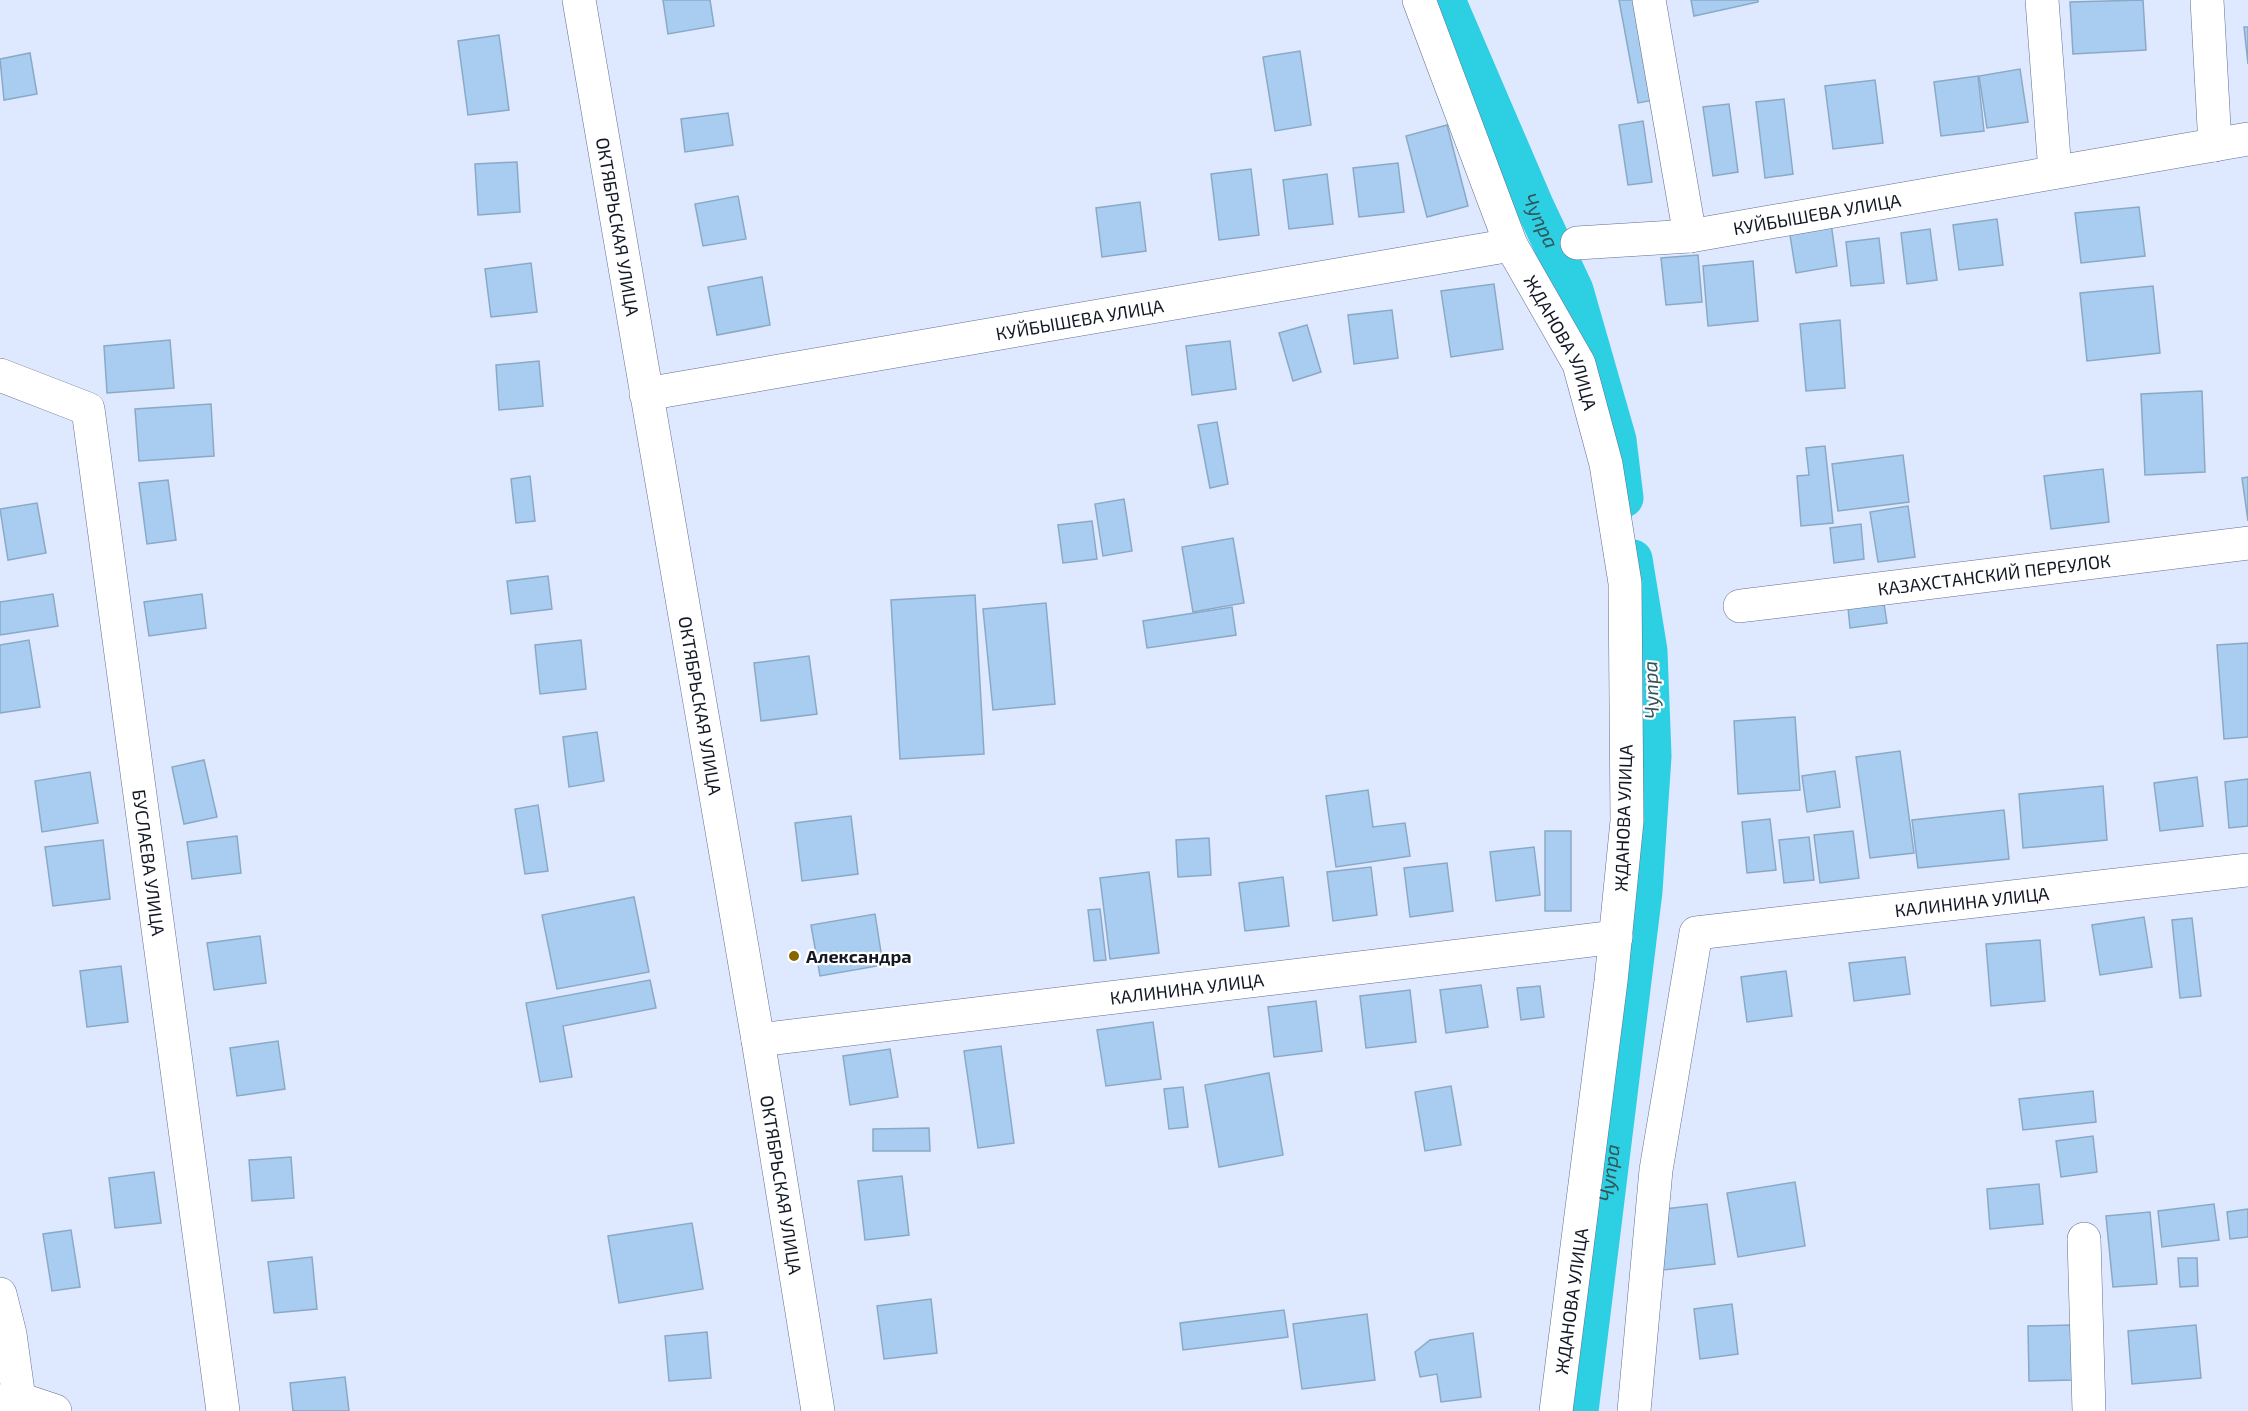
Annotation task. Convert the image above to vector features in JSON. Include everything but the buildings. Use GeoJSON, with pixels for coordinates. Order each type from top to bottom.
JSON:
{"type":"FeatureCollection","features":[{"type":"Feature","properties":{"kind":"street","name":"ОКТЯБРЬСКАЯ УЛИЦА"},"geometry":{"type":"LineString","coordinates":[[579,0],[758,1040],[818,1411]]}},
{"type":"Feature","properties":{"kind":"street","name":"ЖДАНОВА УЛИЦА"},"geometry":{"type":"LineString","coordinates":[[1419,0],[1511,245],[1579,364],[1606,464],[1625,583],[1627,821],[1616,937],[1556,1411]]}},
{"type":"Feature","properties":{"kind":"street"},"geometry":{"type":"LineString","coordinates":[[1649,0],[1690,236]]}},
{"type":"Feature","properties":{"kind":"street"},"geometry":{"type":"LineString","coordinates":[[2042,0],[2055,172]]}},
{"type":"Feature","properties":{"kind":"street"},"geometry":{"type":"LineString","coordinates":[[2207,0],[2215,145]]}},
{"type":"Feature","properties":{"kind":"street","name":"КУЙБЫШЕВА УЛИЦА"},"geometry":{"type":"LineString","coordinates":[[1577,243],[1690,236],[2248,139]]}},
{"type":"Feature","properties":{"kind":"street","name":"КУЙБЫШЕВА УЛИЦА"},"geometry":{"type":"LineString","coordinates":[[646,394],[1511,245]]}},
{"type":"Feature","properties":{"kind":"street","name":"БУСЛАЕВА УЛИЦА"},"geometry":{"type":"LineString","coordinates":[[0,375],[88,409],[223,1411]]}},
{"type":"Feature","properties":{"kind":"street","name":"КАЗАХСТАНСКИЙ ПЕРЕУЛОК"},"geometry":{"type":"LineString","coordinates":[[1740,606],[2248,543]]}},
{"type":"Feature","properties":{"kind":"street","name":"КАЛИНИНА УЛИЦА"},"geometry":{"type":"LineString","coordinates":[[1635,1411],[1656,1170],[1696,933],[2248,870]]}},
{"type":"Feature","properties":{"kind":"street","name":"КАЛИНИНА УЛИЦА"},"geometry":{"type":"LineString","coordinates":[[758,1040],[1616,937]]}},
{"type":"Feature","properties":{"kind":"street"},"geometry":{"type":"LineString","coordinates":[[2084,1239],[2089,1411]]}},
{"type":"Feature","properties":{"kind":"street"},"geometry":{"type":"LineString","coordinates":[[0,1294],[9,1334],[9,1400],[55,1411]]}},
{"type":"Feature","properties":{"kind":"waterway","name":"Чупра"},"geometry":{"type":"LineString","coordinates":[[1446,0],[1534,205],[1574,290],[1617,440],[1624,498]]}},
{"type":"Feature","properties":{"kind":"waterway","name":"Чупра"},"geometry":{"type":"LineString","coordinates":[[1579,1411],[1643,891],[1652,756],[1648,651],[1633,559]]}},
{"type":"Feature","properties":{"kind":"place","name":"Александра"},"geometry":{"type":"Point","coordinates":[794,956]}}]}
